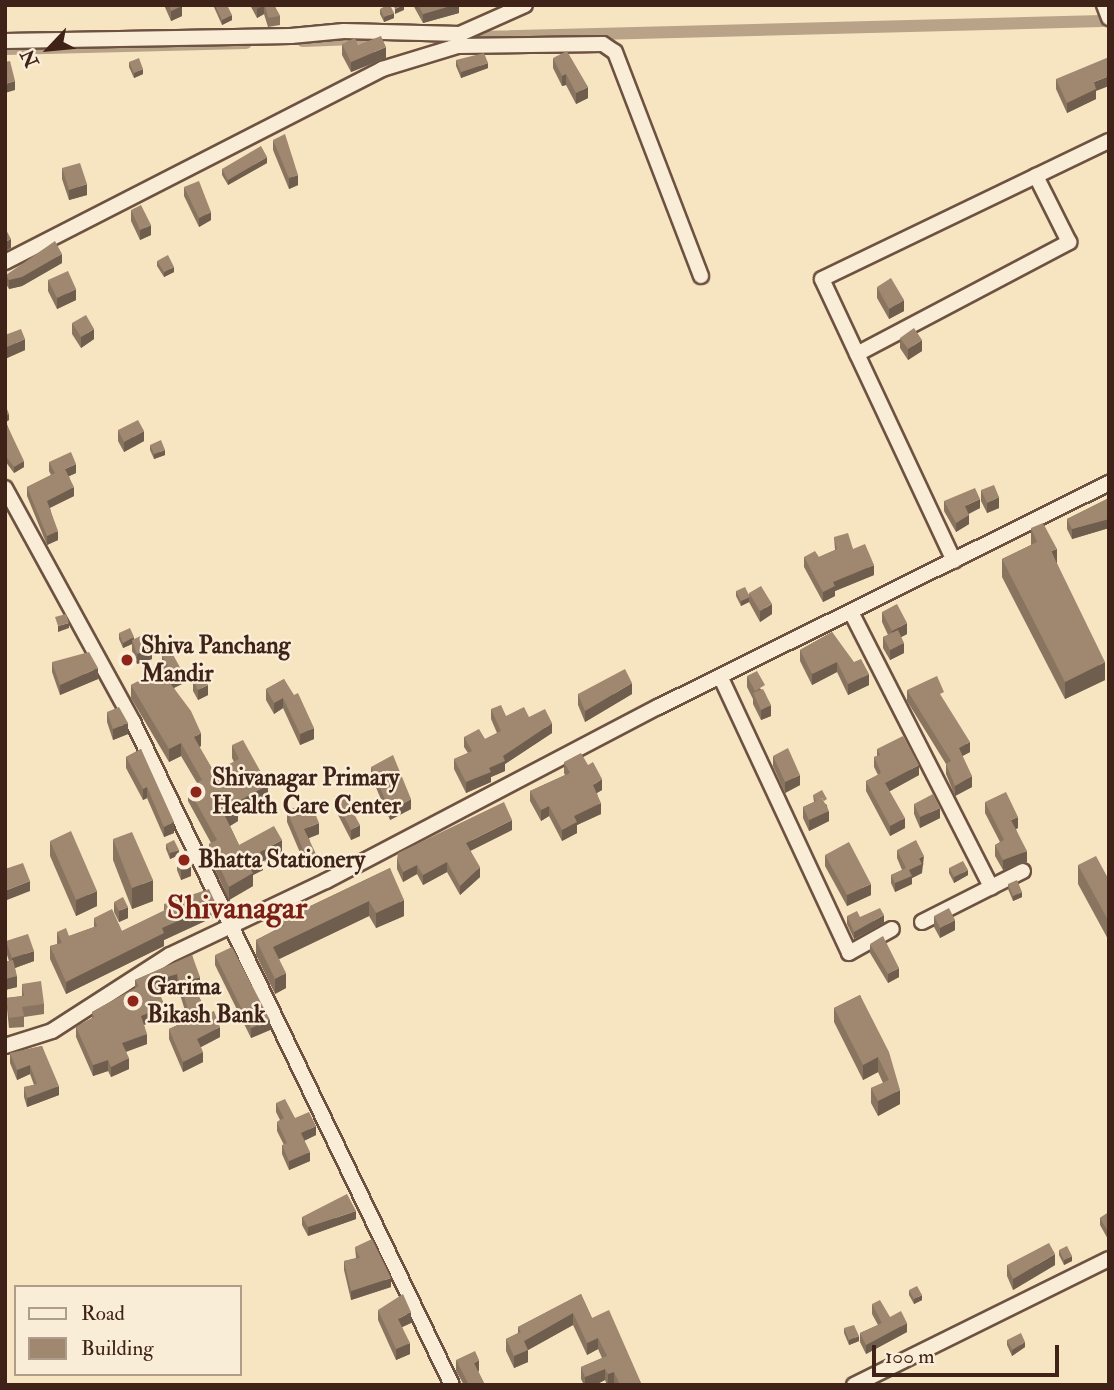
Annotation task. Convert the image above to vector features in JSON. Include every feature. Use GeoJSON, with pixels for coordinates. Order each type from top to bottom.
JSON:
{"type":"FeatureCollection","features":[{"type":"Feature","properties":{"kind":"street"},"geometry":{"type":"LineString","coordinates":[[5,262],[382,69],[458,39],[525,5]]}},
{"type":"Feature","properties":{"kind":"street"},"geometry":{"type":"LineString","coordinates":[[1104,5],[1109,18]]}},
{"type":"Feature","properties":{"kind":"street"},"geometry":{"type":"LineString","coordinates":[[5,41],[291,36],[344,31],[458,39],[603,44],[615,52],[701,276]]}},
{"type":"Feature","properties":{"kind":"street"},"geometry":{"type":"LineString","coordinates":[[954,561],[822,279],[1109,141]]}},
{"type":"Feature","properties":{"kind":"street"},"geometry":{"type":"LineString","coordinates":[[857,354],[1069,242],[1036,176]]}},
{"type":"Feature","properties":{"kind":"street"},"geometry":{"type":"LineString","coordinates":[[5,1046],[52,1031],[170,955],[1109,484]]}},
{"type":"Feature","properties":{"kind":"street"},"geometry":{"type":"LineString","coordinates":[[5,488],[133,722],[228,927],[452,1385]]}},
{"type":"Feature","properties":{"kind":"street"},"geometry":{"type":"LineString","coordinates":[[851,612],[991,887]]}},
{"type":"Feature","properties":{"kind":"street"},"geometry":{"type":"LineString","coordinates":[[721,678],[849,953],[892,929]]}},
{"type":"Feature","properties":{"kind":"street"},"geometry":{"type":"LineString","coordinates":[[922,922],[1023,871]]}},
{"type":"Feature","properties":{"kind":"street"},"geometry":{"type":"LineString","coordinates":[[854,1385],[1109,1259]]}},
{"type":"Feature","properties":{"kind":"building"},"geometry":{"type":"Polygon","coordinates":[[[169,5],[182,5],[182,6],[171,11],[169,5]]]}},
{"type":"Feature","properties":{"kind":"building"},"geometry":{"type":"Polygon","coordinates":[[[215,5],[227,5],[232,15],[222,20],[215,5]]]}},
{"type":"Feature","properties":{"kind":"building"},"geometry":{"type":"Polygon","coordinates":[[[265,5],[274,5],[280,16],[268,18],[265,5]]]}},
{"type":"Feature","properties":{"kind":"building"},"geometry":{"type":"Polygon","coordinates":[[[390,5],[394,13],[384,17],[380,9],[390,5]]]}},
{"type":"Feature","properties":{"kind":"building"},"geometry":{"type":"Polygon","coordinates":[[[418,5],[454,5],[423,14],[418,5]]]}},
{"type":"Feature","properties":{"kind":"building"},"geometry":{"type":"Polygon","coordinates":[[[381,36],[386,47],[351,62],[342,44],[355,38],[358,45],[381,36]]]}},
{"type":"Feature","properties":{"kind":"building"},"geometry":{"type":"Polygon","coordinates":[[[567,51],[588,87],[576,93],[566,74],[562,76],[553,58],[567,51]]]}},
{"type":"Feature","properties":{"kind":"building"},"geometry":{"type":"Polygon","coordinates":[[[484,53],[488,63],[461,72],[456,60],[484,53]]]}},
{"type":"Feature","properties":{"kind":"building"},"geometry":{"type":"Polygon","coordinates":[[[1109,57],[1109,76],[1094,82],[1096,89],[1067,103],[1056,79],[1109,57]]]}},
{"type":"Feature","properties":{"kind":"building"},"geometry":{"type":"Polygon","coordinates":[[[139,58],[143,69],[134,73],[129,62],[139,58]]]}},
{"type":"Feature","properties":{"kind":"building"},"geometry":{"type":"Polygon","coordinates":[[[10,61],[15,81],[5,84],[5,62],[10,61]]]}},
{"type":"Feature","properties":{"kind":"building"},"geometry":{"type":"Polygon","coordinates":[[[285,134],[298,175],[289,178],[273,140],[285,134]]]}},
{"type":"Feature","properties":{"kind":"building"},"geometry":{"type":"Polygon","coordinates":[[[261,146],[267,157],[228,180],[222,169],[261,146]]]}},
{"type":"Feature","properties":{"kind":"building"},"geometry":{"type":"Polygon","coordinates":[[[80,163],[87,184],[69,190],[62,168],[80,163]]]}},
{"type":"Feature","properties":{"kind":"building"},"geometry":{"type":"Polygon","coordinates":[[[199,181],[211,212],[199,218],[184,187],[199,181]]]}},
{"type":"Feature","properties":{"kind":"building"},"geometry":{"type":"Polygon","coordinates":[[[141,205],[151,225],[140,230],[131,210],[141,205]]]}},
{"type":"Feature","properties":{"kind":"building"},"geometry":{"type":"Polygon","coordinates":[[[5,228],[11,239],[5,242],[5,228]]]}},
{"type":"Feature","properties":{"kind":"building"},"geometry":{"type":"Polygon","coordinates":[[[55,241],[62,254],[22,277],[9,280],[6,275],[55,241]]]}},
{"type":"Feature","properties":{"kind":"building"},"geometry":{"type":"Polygon","coordinates":[[[168,255],[174,267],[164,272],[157,261],[168,255]]]}},
{"type":"Feature","properties":{"kind":"building"},"geometry":{"type":"Polygon","coordinates":[[[68,271],[76,289],[57,298],[48,280],[68,271]]]}},
{"type":"Feature","properties":{"kind":"building"},"geometry":{"type":"Polygon","coordinates":[[[891,278],[904,300],[889,309],[877,287],[891,278]]]}},
{"type":"Feature","properties":{"kind":"building"},"geometry":{"type":"Polygon","coordinates":[[[86,315],[94,329],[81,337],[72,323],[86,315]]]}},
{"type":"Feature","properties":{"kind":"building"},"geometry":{"type":"Polygon","coordinates":[[[914,328],[922,340],[908,349],[900,338],[914,328]]]}},
{"type":"Feature","properties":{"kind":"building"},"geometry":{"type":"Polygon","coordinates":[[[21,329],[25,339],[7,347],[5,335],[21,329]]]}},
{"type":"Feature","properties":{"kind":"building"},"geometry":{"type":"Polygon","coordinates":[[[138,420],[144,431],[124,442],[118,430],[138,420]]]}},
{"type":"Feature","properties":{"kind":"building"},"geometry":{"type":"Polygon","coordinates":[[[5,421],[24,461],[14,467],[5,455],[5,421]]]}},
{"type":"Feature","properties":{"kind":"building"},"geometry":{"type":"Polygon","coordinates":[[[161,440],[165,450],[154,454],[150,445],[161,440]]]}},
{"type":"Feature","properties":{"kind":"building"},"geometry":{"type":"Polygon","coordinates":[[[71,452],[76,464],[65,469],[74,487],[47,501],[58,531],[47,536],[27,487],[55,473],[49,462],[71,452]]]}},
{"type":"Feature","properties":{"kind":"building"},"geometry":{"type":"Polygon","coordinates":[[[994,485],[999,497],[987,503],[981,490],[994,485]]]}},
{"type":"Feature","properties":{"kind":"building"},"geometry":{"type":"Polygon","coordinates":[[[975,488],[980,499],[965,506],[969,515],[956,523],[944,501],[975,488]]]}},
{"type":"Feature","properties":{"kind":"building"},"geometry":{"type":"Polygon","coordinates":[[[1109,498],[1109,519],[1072,529],[1067,519],[1109,498]]]}},
{"type":"Feature","properties":{"kind":"building"},"geometry":{"type":"Polygon","coordinates":[[[1043,523],[1057,549],[1051,551],[1105,662],[1065,682],[1002,559],[1037,542],[1031,528],[1043,523]]]}},
{"type":"Feature","properties":{"kind":"building"},"geometry":{"type":"Polygon","coordinates":[[[848,533],[853,549],[865,544],[874,565],[833,582],[835,586],[823,592],[804,557],[815,551],[819,557],[837,549],[834,537],[848,533]]]}},
{"type":"Feature","properties":{"kind":"building"},"geometry":{"type":"Polygon","coordinates":[[[761,586],[772,604],[760,611],[749,593],[761,586]]]}},
{"type":"Feature","properties":{"kind":"building"},"geometry":{"type":"Polygon","coordinates":[[[745,587],[750,597],[741,601],[736,591],[745,587]]]}},
{"type":"Feature","properties":{"kind":"building"},"geometry":{"type":"Polygon","coordinates":[[[897,604],[907,623],[892,631],[882,612],[897,604]]]}},
{"type":"Feature","properties":{"kind":"building"},"geometry":{"type":"Polygon","coordinates":[[[66,614],[69,623],[58,626],[55,617],[66,614]]]}},
{"type":"Feature","properties":{"kind":"building"},"geometry":{"type":"Polygon","coordinates":[[[130,628],[134,637],[123,643],[119,633],[130,628]]]}},
{"type":"Feature","properties":{"kind":"building"},"geometry":{"type":"Polygon","coordinates":[[[898,630],[904,643],[890,650],[883,637],[898,630]]]}},
{"type":"Feature","properties":{"kind":"building"},"geometry":{"type":"Polygon","coordinates":[[[832,632],[854,662],[861,659],[869,674],[848,684],[837,662],[812,674],[800,650],[832,632]]]}},
{"type":"Feature","properties":{"kind":"building"},"geometry":{"type":"Polygon","coordinates":[[[145,634],[152,648],[137,654],[132,640],[145,634]]]}},
{"type":"Feature","properties":{"kind":"building"},"geometry":{"type":"Polygon","coordinates":[[[171,651],[182,671],[167,679],[191,711],[201,733],[194,737],[214,772],[239,759],[232,745],[243,740],[268,785],[235,803],[238,808],[225,816],[239,845],[274,826],[282,840],[260,852],[263,857],[248,864],[253,873],[229,887],[209,844],[217,840],[188,788],[202,780],[181,743],[169,749],[131,685],[168,666],[162,655],[171,651]]]}},
{"type":"Feature","properties":{"kind":"building"},"geometry":{"type":"Polygon","coordinates":[[[89,652],[98,668],[60,685],[52,662],[89,652]]]}},
{"type":"Feature","properties":{"kind":"building"},"geometry":{"type":"Polygon","coordinates":[[[625,669],[632,683],[585,711],[578,694],[625,669]]]}},
{"type":"Feature","properties":{"kind":"building"},"geometry":{"type":"Polygon","coordinates":[[[757,671],[765,685],[755,691],[747,676],[757,671]]]}},
{"type":"Feature","properties":{"kind":"building"},"geometry":{"type":"Polygon","coordinates":[[[203,675],[208,685],[198,690],[193,680],[203,675]]]}},
{"type":"Feature","properties":{"kind":"building"},"geometry":{"type":"Polygon","coordinates":[[[937,676],[944,692],[940,694],[970,742],[959,748],[972,776],[955,786],[946,764],[951,761],[907,690],[937,676]]]}},
{"type":"Feature","properties":{"kind":"building"},"geometry":{"type":"Polygon","coordinates":[[[284,679],[294,695],[298,693],[314,728],[300,734],[283,698],[274,703],[266,689],[284,679]]]}},
{"type":"Feature","properties":{"kind":"building"},"geometry":{"type":"Polygon","coordinates":[[[763,689],[771,705],[761,710],[753,693],[763,689]]]}},
{"type":"Feature","properties":{"kind":"building"},"geometry":{"type":"Polygon","coordinates":[[[501,705],[506,716],[524,707],[529,717],[545,709],[552,723],[503,756],[505,761],[489,768],[491,772],[466,782],[454,759],[472,751],[464,737],[479,729],[485,739],[501,731],[491,709],[501,705]]]}},
{"type":"Feature","properties":{"kind":"building"},"geometry":{"type":"Polygon","coordinates":[[[119,707],[128,723],[113,729],[107,712],[119,707]]]}},
{"type":"Feature","properties":{"kind":"building"},"geometry":{"type":"Polygon","coordinates":[[[903,736],[919,765],[885,783],[905,818],[890,826],[866,781],[881,773],[874,757],[880,755],[877,749],[903,736]]]}},
{"type":"Feature","properties":{"kind":"building"},"geometry":{"type":"Polygon","coordinates":[[[788,748],[800,775],[785,782],[773,756],[788,748]]]}},
{"type":"Feature","properties":{"kind":"building"},"geometry":{"type":"Polygon","coordinates":[[[141,749],[174,822],[164,827],[147,787],[143,789],[126,757],[141,749]]]}},
{"type":"Feature","properties":{"kind":"building"},"geometry":{"type":"Polygon","coordinates":[[[581,753],[588,765],[593,762],[602,779],[593,785],[601,803],[574,816],[577,822],[562,830],[549,806],[541,810],[530,791],[570,773],[564,762],[581,753]]]}},
{"type":"Feature","properties":{"kind":"building"},"geometry":{"type":"Polygon","coordinates":[[[393,755],[411,799],[390,811],[371,767],[393,755]]]}},
{"type":"Feature","properties":{"kind":"building"},"geometry":{"type":"Polygon","coordinates":[[[822,790],[827,799],[816,801],[813,795],[822,790]]]}},
{"type":"Feature","properties":{"kind":"building"},"geometry":{"type":"Polygon","coordinates":[[[342,792],[360,825],[351,830],[334,797],[342,792]]]}},
{"type":"Feature","properties":{"kind":"building"},"geometry":{"type":"Polygon","coordinates":[[[1006,792],[1018,817],[1011,820],[1027,851],[1003,860],[995,845],[1004,840],[985,802],[1006,792]]]}},
{"type":"Feature","properties":{"kind":"building"},"geometry":{"type":"Polygon","coordinates":[[[933,794],[940,808],[920,817],[914,804],[933,794]]]}},
{"type":"Feature","properties":{"kind":"building"},"geometry":{"type":"Polygon","coordinates":[[[822,798],[829,811],[809,820],[803,807],[822,798]]]}},
{"type":"Feature","properties":{"kind":"building"},"geometry":{"type":"Polygon","coordinates":[[[310,801],[319,823],[304,829],[316,854],[307,859],[287,811],[310,801]]]}},
{"type":"Feature","properties":{"kind":"building"},"geometry":{"type":"Polygon","coordinates":[[[504,802],[512,820],[466,843],[480,867],[460,886],[447,862],[423,875],[417,865],[403,872],[397,859],[398,853],[504,802]]]}},
{"type":"Feature","properties":{"kind":"building"},"geometry":{"type":"Polygon","coordinates":[[[71,831],[97,891],[76,900],[50,841],[71,831]]]}},
{"type":"Feature","properties":{"kind":"building"},"geometry":{"type":"Polygon","coordinates":[[[132,832],[153,880],[132,888],[113,839],[132,832]]]}},
{"type":"Feature","properties":{"kind":"building"},"geometry":{"type":"Polygon","coordinates":[[[174,840],[179,850],[170,853],[166,844],[174,840]]]}},
{"type":"Feature","properties":{"kind":"building"},"geometry":{"type":"Polygon","coordinates":[[[916,840],[924,856],[919,858],[922,864],[909,870],[912,876],[895,883],[891,875],[906,868],[897,850],[916,840]]]}},
{"type":"Feature","properties":{"kind":"building"},"geometry":{"type":"Polygon","coordinates":[[[849,842],[871,884],[847,895],[825,855],[849,842]]]}},
{"type":"Feature","properties":{"kind":"building"},"geometry":{"type":"Polygon","coordinates":[[[187,856],[191,866],[181,870],[177,860],[187,856]]]}},
{"type":"Feature","properties":{"kind":"building"},"geometry":{"type":"Polygon","coordinates":[[[1096,856],[1109,880],[1109,922],[1078,865],[1096,856]]]}},
{"type":"Feature","properties":{"kind":"building"},"geometry":{"type":"Polygon","coordinates":[[[963,861],[968,870],[954,877],[949,868],[963,861]]]}},
{"type":"Feature","properties":{"kind":"building"},"geometry":{"type":"Polygon","coordinates":[[[23,863],[30,881],[7,890],[5,869],[23,863]]]}},
{"type":"Feature","properties":{"kind":"building"},"geometry":{"type":"Polygon","coordinates":[[[390,868],[404,900],[376,913],[369,901],[273,947],[286,973],[275,979],[256,940],[284,926],[281,920],[390,868]]]}},
{"type":"Feature","properties":{"kind":"building"},"geometry":{"type":"Polygon","coordinates":[[[1017,880],[1022,892],[1013,896],[1008,884],[1017,880]]]}},
{"type":"Feature","properties":{"kind":"building"},"geometry":{"type":"Polygon","coordinates":[[[209,889],[216,904],[162,928],[164,933],[66,982],[50,946],[62,943],[57,932],[66,928],[69,936],[97,926],[94,918],[112,909],[122,931],[165,910],[164,904],[209,889]]]}},
{"type":"Feature","properties":{"kind":"building"},"geometry":{"type":"Polygon","coordinates":[[[123,897],[128,907],[119,911],[114,902],[123,897]]]}},
{"type":"Feature","properties":{"kind":"building"},"geometry":{"type":"Polygon","coordinates":[[[880,908],[884,915],[854,932],[847,916],[857,911],[860,917],[880,908]]]}},
{"type":"Feature","properties":{"kind":"building"},"geometry":{"type":"Polygon","coordinates":[[[949,908],[955,920],[940,928],[934,916],[949,908]]]}},
{"type":"Feature","properties":{"kind":"building"},"geometry":{"type":"Polygon","coordinates":[[[28,934],[34,951],[12,958],[6,941],[28,934]]]}},
{"type":"Feature","properties":{"kind":"building"},"geometry":{"type":"Polygon","coordinates":[[[883,936],[899,968],[888,974],[870,944],[883,936]]]}},
{"type":"Feature","properties":{"kind":"building"},"geometry":{"type":"Polygon","coordinates":[[[232,947],[270,1020],[251,1028],[215,955],[232,947]]]}},
{"type":"Feature","properties":{"kind":"building"},"geometry":{"type":"Polygon","coordinates":[[[192,955],[200,977],[191,980],[207,1014],[214,1011],[220,1027],[197,1039],[203,1052],[183,1062],[169,1029],[191,1019],[177,974],[154,981],[165,1006],[141,1016],[147,1034],[122,1043],[129,1058],[111,1067],[108,1060],[93,1065],[76,1027],[94,1017],[92,1012],[139,986],[135,980],[192,955]]]}},
{"type":"Feature","properties":{"kind":"building"},"geometry":{"type":"Polygon","coordinates":[[[13,960],[17,976],[5,979],[5,962],[13,960]]]}},
{"type":"Feature","properties":{"kind":"building"},"geometry":{"type":"Polygon","coordinates":[[[41,981],[44,1004],[22,1007],[24,1016],[9,1018],[6,998],[24,996],[22,984],[41,981]]]}},
{"type":"Feature","properties":{"kind":"building"},"geometry":{"type":"Polygon","coordinates":[[[860,995],[889,1052],[900,1090],[878,1101],[871,1088],[889,1080],[878,1057],[863,1065],[834,1008],[860,995]]]}},
{"type":"Feature","properties":{"kind":"building"},"geometry":{"type":"Polygon","coordinates":[[[42,1046],[59,1086],[27,1098],[24,1087],[37,1084],[30,1065],[17,1070],[10,1053],[42,1046]]]}},
{"type":"Feature","properties":{"kind":"building"},"geometry":{"type":"Polygon","coordinates":[[[285,1099],[295,1118],[309,1112],[316,1126],[301,1133],[310,1152],[289,1161],[282,1145],[287,1143],[277,1122],[284,1118],[276,1103],[285,1099]]]}},
{"type":"Feature","properties":{"kind":"building"},"geometry":{"type":"Polygon","coordinates":[[[347,1194],[356,1211],[308,1227],[302,1217],[347,1194]]]}},
{"type":"Feature","properties":{"kind":"building"},"geometry":{"type":"Polygon","coordinates":[[[1109,1212],[1109,1233],[1100,1218],[1109,1212]]]}},
{"type":"Feature","properties":{"kind":"building"},"geometry":{"type":"Polygon","coordinates":[[[372,1239],[391,1278],[351,1291],[344,1261],[360,1258],[355,1247],[372,1239]]]}},
{"type":"Feature","properties":{"kind":"building"},"geometry":{"type":"Polygon","coordinates":[[[1049,1243],[1055,1254],[1013,1279],[1007,1265],[1049,1243]]]}},
{"type":"Feature","properties":{"kind":"building"},"geometry":{"type":"Polygon","coordinates":[[[1067,1246],[1072,1256],[1064,1260],[1059,1250],[1067,1246]]]}},
{"type":"Feature","properties":{"kind":"building"},"geometry":{"type":"Polygon","coordinates":[[[917,1286],[922,1295],[914,1299],[909,1290],[917,1286]]]}},
{"type":"Feature","properties":{"kind":"building"},"geometry":{"type":"Polygon","coordinates":[[[403,1294],[411,1312],[398,1319],[410,1343],[396,1349],[378,1310],[403,1294]]]}},
{"type":"Feature","properties":{"kind":"building"},"geometry":{"type":"Polygon","coordinates":[[[581,1294],[592,1318],[609,1310],[642,1385],[620,1385],[614,1372],[608,1374],[605,1369],[585,1377],[581,1367],[607,1356],[598,1338],[587,1343],[573,1313],[524,1341],[528,1350],[514,1356],[506,1339],[521,1332],[518,1327],[581,1294]]]}},
{"type":"Feature","properties":{"kind":"building"},"geometry":{"type":"Polygon","coordinates":[[[880,1300],[890,1317],[901,1311],[907,1323],[866,1345],[860,1333],[882,1323],[872,1304],[880,1300]]]}},
{"type":"Feature","properties":{"kind":"building"},"geometry":{"type":"Polygon","coordinates":[[[854,1325],[859,1336],[849,1340],[844,1328],[854,1325]]]}},
{"type":"Feature","properties":{"kind":"building"},"geometry":{"type":"Polygon","coordinates":[[[1021,1333],[1025,1342],[1012,1350],[1007,1340],[1021,1333]]]}},
{"type":"Feature","properties":{"kind":"building"},"geometry":{"type":"Polygon","coordinates":[[[475,1351],[479,1360],[474,1363],[485,1385],[469,1385],[456,1360],[475,1351]]]}},
{"type":"Feature","properties":{"kind":"waterway"},"geometry":{"type":"LineString","coordinates":[[482,37],[1102,21]]}},
{"type":"Feature","properties":{"kind":"waterway"},"geometry":{"type":"LineString","coordinates":[[303,41],[379,38]]}},
{"type":"Feature","properties":{"kind":"waterway"},"geometry":{"type":"LineString","coordinates":[[5,49],[246,43]]}},
{"type":"Feature","properties":{"kind":"place","name":"Shiva Panchang Mandir"},"geometry":{"type":"Point","coordinates":[127,660]}},
{"type":"Feature","properties":{"kind":"place","name":"Shivanagar Primary Health Care Center"},"geometry":{"type":"Point","coordinates":[196,792]}},
{"type":"Feature","properties":{"kind":"place","name":"Bhatta Stationery"},"geometry":{"type":"Point","coordinates":[184,860]}},
{"type":"Feature","properties":{"kind":"place","name":"Garima Bikash Bank"},"geometry":{"type":"Point","coordinates":[133,1001]}},
{"type":"Feature","properties":{"kind":"district","name":"Shivanagar"},"geometry":{"type":"Point","coordinates":[237,908]}}]}
